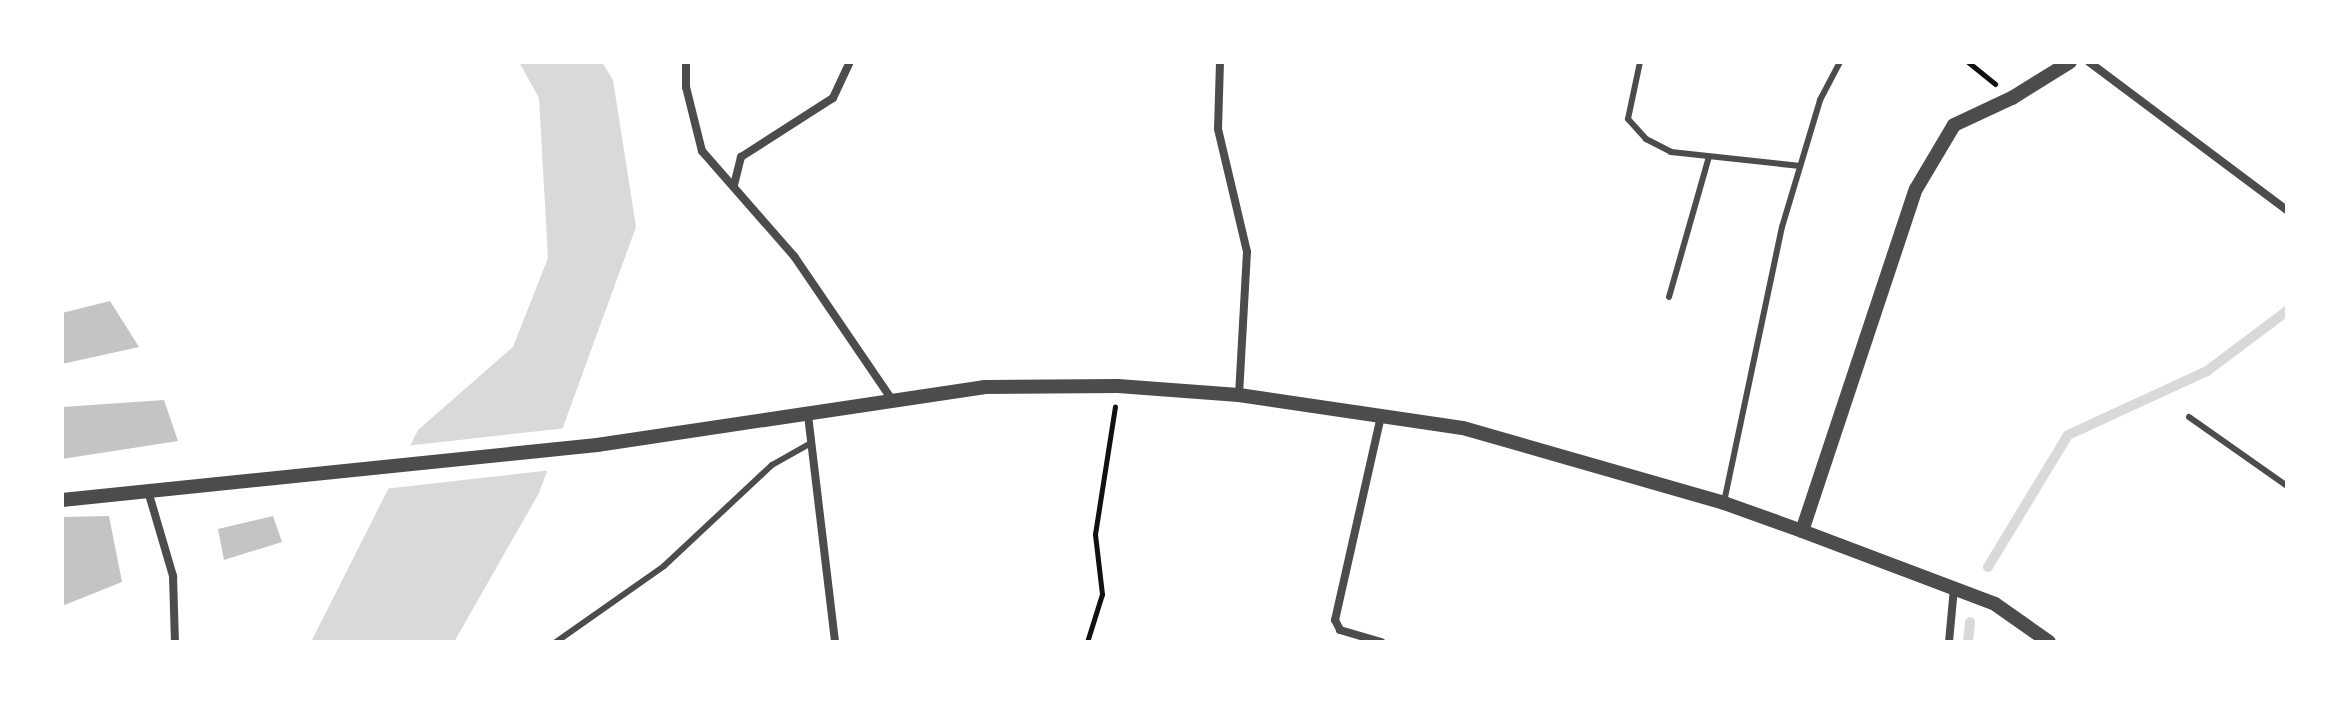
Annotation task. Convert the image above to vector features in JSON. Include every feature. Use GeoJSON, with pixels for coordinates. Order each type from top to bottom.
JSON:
{"type":"FeatureCollection","features":[{"type":"Feature","properties":{"kind":"street"},"geometry":{"type":"LineString","coordinates":[[686,62],[686,87],[702,151],[794,256],[894,402]]}},
{"type":"Feature","properties":{"kind":"street"},"geometry":{"type":"LineString","coordinates":[[734,185],[741,157],[833,98],[850,62]]}},
{"type":"Feature","properties":{"kind":"street"},"geometry":{"type":"LineString","coordinates":[[1220,62],[1218,129],[1247,252],[1239,395]]}},
{"type":"Feature","properties":{"kind":"street"},"geometry":{"type":"LineString","coordinates":[[1802,531],[1916,189],[1954,125],[2012,98],[2070,62]]}},
{"type":"Feature","properties":{"kind":"street"},"geometry":{"type":"LineString","coordinates":[[2089,62],[2287,210]]}},
{"type":"Feature","properties":{"kind":"street"},"geometry":{"type":"LineString","coordinates":[[62,500],[597,445],[984,387],[1118,386],[1239,395],[1463,428],[1724,503],[1802,531],[1995,604],[2049,642]]}},
{"type":"Feature","properties":{"kind":"street"},"geometry":{"type":"LineString","coordinates":[[808,415],[835,642]]}},
{"type":"Feature","properties":{"kind":"street"},"geometry":{"type":"LineString","coordinates":[[1381,416],[1335,620],[1340,630],[1381,642]]}},
{"type":"Feature","properties":{"kind":"street"},"geometry":{"type":"LineString","coordinates":[[147,490],[173,576],[175,642]]}},
{"type":"Feature","properties":{"kind":"street"},"geometry":{"type":"LineString","coordinates":[[1949,642],[1962,590]]}},
{"type":"Feature","properties":{"kind":"lane"},"geometry":{"type":"LineString","coordinates":[[1640,62],[1628,119],[1646,139],[1671,152],[1800,166]]}},
{"type":"Feature","properties":{"kind":"lane"},"geometry":{"type":"LineString","coordinates":[[1724,503],[1782,227],[1820,100],[1840,62]]}},
{"type":"Feature","properties":{"kind":"lane"},"geometry":{"type":"LineString","coordinates":[[1669,297],[1709,157]]}},
{"type":"Feature","properties":{"kind":"lane"},"geometry":{"type":"LineString","coordinates":[[2189,417],[2287,486]]}},
{"type":"Feature","properties":{"kind":"lane"},"geometry":{"type":"LineString","coordinates":[[556,642],[664,566],[772,465],[811,443]]}},
{"type":"Feature","properties":{"kind":"path"},"geometry":{"type":"LineString","coordinates":[[1087,642],[1102,594],[1095,534],[1118,386]]}},
{"type":"Feature","properties":{"kind":"shaded area"},"geometry":{"type":"Polygon","coordinates":[[[519,62],[602,62],[613,80],[636,227],[539,493],[454,642],[311,642],[418,430],[513,347],[548,258],[539,98],[519,62]]]}},
{"type":"Feature","properties":{"kind":"pier"},"geometry":{"type":"Polygon","coordinates":[[[567,428],[552,470],[384,489],[406,446],[567,428]]]}},
{"type":"Feature","properties":{"kind":"building"},"geometry":{"type":"Polygon","coordinates":[[[110,301],[139,347],[62,364],[62,313],[110,301]]]}},
{"type":"Feature","properties":{"kind":"building"},"geometry":{"type":"Polygon","coordinates":[[[164,400],[178,441],[62,459],[62,407],[164,400]]]}},
{"type":"Feature","properties":{"kind":"building"},"geometry":{"type":"Polygon","coordinates":[[[109,516],[122,582],[62,606],[62,517],[109,516]]]}},
{"type":"Feature","properties":{"kind":"building"},"geometry":{"type":"Polygon","coordinates":[[[273,516],[282,542],[224,560],[218,529],[273,516]]]}},
{"type":"Feature","properties":{"kind":"waterway"},"geometry":{"type":"LineString","coordinates":[[1988,567],[2068,435],[2207,371],[2287,311]]}},
{"type":"Feature","properties":{"kind":"waterway"},"geometry":{"type":"LineString","coordinates":[[1968,642],[1970,622]]}}]}
